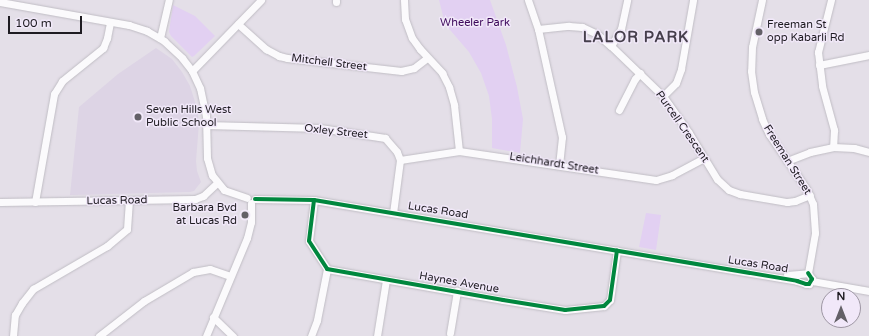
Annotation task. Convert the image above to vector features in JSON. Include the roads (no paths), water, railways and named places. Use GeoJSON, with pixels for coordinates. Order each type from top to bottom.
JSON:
{"type":"FeatureCollection","features":[{"type":"Feature","properties":{"kind":"street"},"geometry":{"type":"LineString","coordinates":[[160,38],[163,31],[169,0]]}},
{"type":"Feature","properties":{"kind":"street"},"geometry":{"type":"LineString","coordinates":[[192,70],[261,0]]}},
{"type":"Feature","properties":{"kind":"street"},"geometry":{"type":"LineString","coordinates":[[404,0],[405,19],[410,33],[427,58],[442,73],[449,87],[454,102],[459,151]]}},
{"type":"Feature","properties":{"kind":"street"},"geometry":{"type":"LineString","coordinates":[[528,0],[538,29],[562,137],[559,165]]}},
{"type":"Feature","properties":{"kind":"street"},"geometry":{"type":"LineString","coordinates":[[611,46],[621,29],[628,0]]}},
{"type":"Feature","properties":{"kind":"street"},"geometry":{"type":"LineString","coordinates":[[663,96],[676,83],[681,69],[693,0]]}},
{"type":"Feature","properties":{"kind":"street","name":"Freeman Street"},"geometry":{"type":"LineString","coordinates":[[762,0],[752,47],[752,78],[762,119],[787,161],[810,195],[815,212],[815,227],[804,277]]}},
{"type":"Feature","properties":{"kind":"street"},"geometry":{"type":"LineString","coordinates":[[831,0],[820,39],[819,65],[822,86],[832,121],[833,147]]}},
{"type":"Feature","properties":{"kind":"street"},"geometry":{"type":"LineString","coordinates":[[0,2],[138,28],[160,38],[177,52],[192,70],[202,94],[206,125],[207,158],[212,175],[217,183]]}},
{"type":"Feature","properties":{"kind":"street"},"geometry":{"type":"LineString","coordinates":[[0,7],[88,18]]}},
{"type":"Feature","properties":{"kind":"street"},"geometry":{"type":"LineString","coordinates":[[35,202],[54,94],[62,81],[103,48],[107,38],[110,22]]}},
{"type":"Feature","properties":{"kind":"street","name":"Mitchell Street"},"geometry":{"type":"LineString","coordinates":[[238,24],[271,53],[287,58],[401,71],[414,68],[427,58]]}},
{"type":"Feature","properties":{"kind":"street","name":"Purcell Crescent"},"geometry":{"type":"LineString","coordinates":[[538,29],[564,26],[582,27],[597,34],[663,96],[721,184],[735,193],[787,202],[795,201],[810,195]]}},
{"type":"Feature","properties":{"kind":"street"},"geometry":{"type":"LineString","coordinates":[[819,65],[869,55]]}},
{"type":"Feature","properties":{"kind":"street"},"geometry":{"type":"LineString","coordinates":[[619,110],[635,79],[640,73]]}},
{"type":"Feature","properties":{"kind":"street","name":"Oxley Street"},"geometry":{"type":"LineString","coordinates":[[206,125],[320,128],[385,138],[397,152],[400,160]]}},
{"type":"Feature","properties":{"kind":"street"},"geometry":{"type":"LineString","coordinates":[[787,161],[810,152],[833,147],[854,148],[869,152]]}},
{"type":"Feature","properties":{"kind":"street","name":"Leichhardt Street"},"geometry":{"type":"LineString","coordinates":[[400,160],[459,151],[656,180],[672,175],[704,158]]}},
{"type":"Feature","properties":{"kind":"street"},"geometry":{"type":"LineString","coordinates":[[393,213],[400,160]]}},
{"type":"Feature","properties":{"kind":"street","name":"Lucas Road"},"geometry":{"type":"LineString","coordinates":[[0,202],[195,199],[203,196],[217,183],[228,192],[251,200],[314,200],[617,250],[642,256],[804,277]]}},
{"type":"Feature","properties":{"kind":"street"},"geometry":{"type":"LineString","coordinates":[[206,336],[250,229],[251,200]]}},
{"type":"Feature","properties":{"kind":"street"},"geometry":{"type":"LineString","coordinates":[[312,336],[317,320],[327,270],[309,238],[314,200]]}},
{"type":"Feature","properties":{"kind":"street"},"geometry":{"type":"LineString","coordinates":[[13,336],[15,315],[33,289],[107,246],[127,229],[129,201]]}},
{"type":"Feature","properties":{"kind":"street","name":"Haynes Avenue"},"geometry":{"type":"LineString","coordinates":[[327,270],[565,310],[601,307],[607,305],[610,300],[617,250]]}},
{"type":"Feature","properties":{"kind":"street"},"geometry":{"type":"LineString","coordinates":[[99,336],[144,300],[193,272],[210,269],[230,276]]}},
{"type":"Feature","properties":{"kind":"street"},"geometry":{"type":"LineString","coordinates":[[804,277],[812,276],[812,281],[869,291]]}},
{"type":"Feature","properties":{"kind":"street"},"geometry":{"type":"LineString","coordinates":[[377,336],[386,280]]}},
{"type":"Feature","properties":{"kind":"street"},"geometry":{"type":"LineString","coordinates":[[450,333],[457,292]]}},
{"type":"Feature","properties":{"kind":"street"},"geometry":{"type":"LineString","coordinates":[[213,317],[233,336]]}},
{"type":"Feature","properties":{"kind":"place","name":"Freeman St opp Kabarli Rd"},"geometry":{"type":"Point","coordinates":[759,32]}},
{"type":"Feature","properties":{"kind":"place","name":"Seven Hills West Public School"},"geometry":{"type":"Point","coordinates":[138,117]}},
{"type":"Feature","properties":{"kind":"place","name":"Barbara Bvd at Lucas Rd"},"geometry":{"type":"Point","coordinates":[245,215]}},
{"type":"Feature","properties":{"kind":"district","name":"LALOR PARK"},"geometry":{"type":"Point","coordinates":[636,38]}},
{"type":"Feature","properties":{"kind":"park label","name":"Wheeler Park"},"geometry":{"type":"Point","coordinates":[475,23]}}]}
